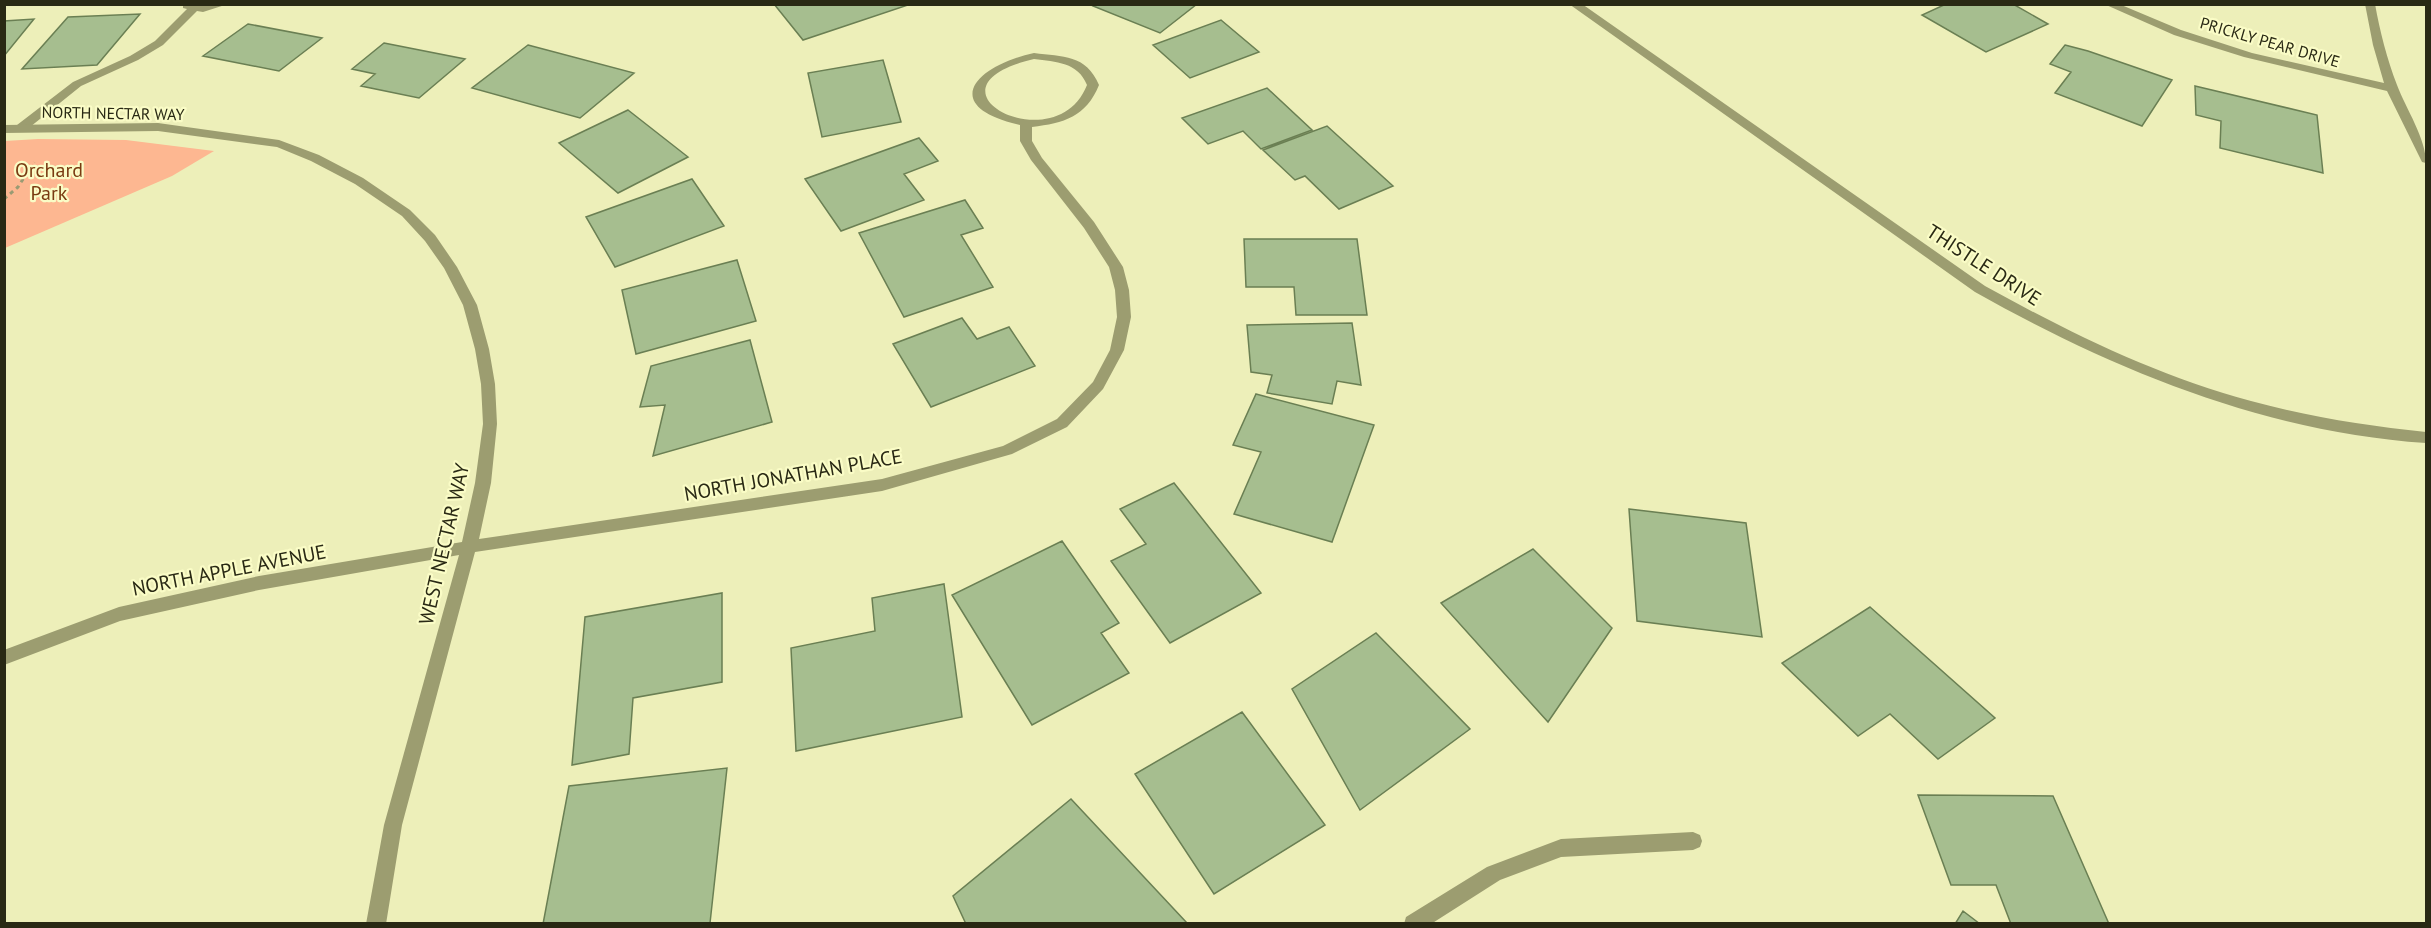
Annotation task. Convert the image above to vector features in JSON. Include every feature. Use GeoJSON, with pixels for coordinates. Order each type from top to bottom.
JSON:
{"type":"FeatureCollection","features":[{"type":"Feature","properties":{"kind":"street"},"geometry":{"type":"LineString","coordinates":[[21,128],[77,84],[134,58],[159,43],[189,6],[223,4]]}},
{"type":"Feature","properties":{"kind":"street","name":"THISTLE DRIVE"},"geometry":{"type":"LineString","coordinates":[[1574,4],[1980,289],[2031,320],[2149,375],[2214,397],[2329,426],[2427,438]]}},
{"type":"Feature","properties":{"kind":"street","name":"PRICKLY PEAR DRIVE"},"geometry":{"type":"LineString","coordinates":[[2109,4],[2215,45],[2322,74],[2392,88]]}},
{"type":"Feature","properties":{"kind":"street"},"geometry":{"type":"LineString","coordinates":[[2370,4],[2381,59],[2392,88],[2427,159]]}},
{"type":"Feature","properties":{"kind":"street"},"geometry":{"type":"LineString","coordinates":[[1052,56],[1076,63],[1091,76],[1094,87],[1090,98],[1080,109],[1065,117],[1047,122],[1026,123],[1008,120],[994,114],[983,105],[979,94],[980,84],[988,73],[1016,59],[1052,56]]}},
{"type":"Feature","properties":{"kind":"street","name":"NORTH JONATHAN PLACE"},"geometry":{"type":"LineString","coordinates":[[469,547],[882,485],[1007,450],[1062,423],[1098,385],[1117,350],[1124,317],[1116,267],[1089,225],[1037,160],[1026,141],[1026,123]]}},
{"type":"Feature","properties":{"kind":"street","name":"NORTH NECTAR WAY"},"geometry":{"type":"LineString","coordinates":[[4,129],[158,127],[221,134]]}},
{"type":"Feature","properties":{"kind":"street","name":"WEST NECTAR WAY"},"geometry":{"type":"LineString","coordinates":[[221,134],[279,144],[315,158],[359,181],[406,213],[430,238],[450,267],[470,305],[482,349],[488,384],[490,424],[485,471],[469,547],[393,825],[376,924]]}},
{"type":"Feature","properties":{"kind":"street","name":"NORTH APPLE AVENUE"},"geometry":{"type":"LineString","coordinates":[[4,658],[119,614],[259,583],[469,547]]}},
{"type":"Feature","properties":{"kind":"street"},"geometry":{"type":"LineString","coordinates":[[1413,924],[1494,873],[1562,848],[1693,841]]}},
{"type":"Feature","properties":{"kind":"path"},"geometry":{"type":"LineString","coordinates":[[4,199],[18,187],[37,159]]}},
{"type":"Feature","properties":{"kind":"green space","name":"Orchard Park"},"geometry":{"type":"Polygon","coordinates":[[[126,140],[214,151],[172,176],[5,248],[5,141],[126,140]]]}},
{"type":"Feature","properties":{"kind":"building"},"geometry":{"type":"Polygon","coordinates":[[[774,4],[907,4],[908,5],[803,40],[774,4]]]}},
{"type":"Feature","properties":{"kind":"building"},"geometry":{"type":"Polygon","coordinates":[[[1095,4],[1197,4],[1160,33],[1093,6],[1095,4]]]}},
{"type":"Feature","properties":{"kind":"building"},"geometry":{"type":"Polygon","coordinates":[[[1946,4],[2013,4],[2048,24],[1986,52],[1922,15],[1946,4]]]}},
{"type":"Feature","properties":{"kind":"building"},"geometry":{"type":"Polygon","coordinates":[[[140,14],[97,65],[22,69],[68,17],[140,14]]]}},
{"type":"Feature","properties":{"kind":"building"},"geometry":{"type":"Polygon","coordinates":[[[34,19],[4,56],[4,21],[34,19]]]}},
{"type":"Feature","properties":{"kind":"building"},"geometry":{"type":"Polygon","coordinates":[[[1221,20],[1259,52],[1190,78],[1153,45],[1221,20]]]}},
{"type":"Feature","properties":{"kind":"building"},"geometry":{"type":"Polygon","coordinates":[[[248,24],[322,38],[279,71],[203,56],[248,24]]]}},
{"type":"Feature","properties":{"kind":"building"},"geometry":{"type":"Polygon","coordinates":[[[384,43],[465,59],[419,98],[361,86],[375,74],[352,69],[384,43]]]}},
{"type":"Feature","properties":{"kind":"building"},"geometry":{"type":"Polygon","coordinates":[[[528,45],[634,73],[580,118],[472,88],[528,45]]]}},
{"type":"Feature","properties":{"kind":"building"},"geometry":{"type":"Polygon","coordinates":[[[2065,45],[2172,80],[2142,126],[2055,93],[2071,72],[2050,64],[2065,45]]]}},
{"type":"Feature","properties":{"kind":"building"},"geometry":{"type":"Polygon","coordinates":[[[883,60],[901,122],[822,137],[808,73],[883,60]]]}},
{"type":"Feature","properties":{"kind":"building"},"geometry":{"type":"Polygon","coordinates":[[[2195,86],[2317,115],[2323,173],[2220,148],[2221,121],[2196,115],[2195,86]]]}},
{"type":"Feature","properties":{"kind":"building"},"geometry":{"type":"Polygon","coordinates":[[[1267,88],[1312,130],[1261,149],[1243,131],[1208,144],[1182,118],[1267,88]]]}},
{"type":"Feature","properties":{"kind":"building"},"geometry":{"type":"Polygon","coordinates":[[[628,110],[688,157],[618,193],[559,143],[628,110]]]}},
{"type":"Feature","properties":{"kind":"building"},"geometry":{"type":"Polygon","coordinates":[[[1327,126],[1393,186],[1339,209],[1305,176],[1295,180],[1263,150],[1327,126]]]}},
{"type":"Feature","properties":{"kind":"building"},"geometry":{"type":"Polygon","coordinates":[[[919,138],[938,161],[904,174],[924,200],[841,231],[805,179],[919,138]]]}},
{"type":"Feature","properties":{"kind":"building"},"geometry":{"type":"Polygon","coordinates":[[[692,179],[724,226],[615,267],[586,217],[692,179]]]}},
{"type":"Feature","properties":{"kind":"building"},"geometry":{"type":"Polygon","coordinates":[[[965,200],[983,228],[961,235],[993,287],[904,317],[859,233],[965,200]]]}},
{"type":"Feature","properties":{"kind":"building"},"geometry":{"type":"Polygon","coordinates":[[[1244,239],[1357,239],[1367,315],[1296,315],[1294,287],[1246,287],[1244,239]]]}},
{"type":"Feature","properties":{"kind":"building"},"geometry":{"type":"Polygon","coordinates":[[[737,260],[756,321],[636,354],[622,290],[737,260]]]}},
{"type":"Feature","properties":{"kind":"building"},"geometry":{"type":"Polygon","coordinates":[[[962,318],[977,339],[1009,327],[1035,366],[931,407],[893,344],[962,318]]]}},
{"type":"Feature","properties":{"kind":"building"},"geometry":{"type":"Polygon","coordinates":[[[1352,323],[1361,385],[1337,381],[1332,404],[1267,393],[1272,375],[1251,372],[1247,325],[1352,323]]]}},
{"type":"Feature","properties":{"kind":"building"},"geometry":{"type":"Polygon","coordinates":[[[750,340],[772,422],[653,456],[665,405],[640,407],[651,366],[750,340]]]}},
{"type":"Feature","properties":{"kind":"building"},"geometry":{"type":"Polygon","coordinates":[[[1256,394],[1374,425],[1332,542],[1234,514],[1261,452],[1233,445],[1256,394]]]}},
{"type":"Feature","properties":{"kind":"building"},"geometry":{"type":"Polygon","coordinates":[[[1174,483],[1261,593],[1170,643],[1111,561],[1146,544],[1120,509],[1174,483]]]}},
{"type":"Feature","properties":{"kind":"building"},"geometry":{"type":"Polygon","coordinates":[[[1629,509],[1746,523],[1762,637],[1637,621],[1629,509]]]}},
{"type":"Feature","properties":{"kind":"building"},"geometry":{"type":"Polygon","coordinates":[[[1062,541],[1119,623],[1101,633],[1129,673],[1032,725],[952,595],[1062,541]]]}},
{"type":"Feature","properties":{"kind":"building"},"geometry":{"type":"Polygon","coordinates":[[[1533,549],[1612,628],[1548,722],[1441,603],[1533,549]]]}},
{"type":"Feature","properties":{"kind":"building"},"geometry":{"type":"Polygon","coordinates":[[[944,584],[962,717],[796,751],[791,648],[875,631],[872,598],[944,584]]]}},
{"type":"Feature","properties":{"kind":"building"},"geometry":{"type":"Polygon","coordinates":[[[722,593],[722,682],[633,698],[629,754],[572,765],[585,617],[722,593]]]}},
{"type":"Feature","properties":{"kind":"building"},"geometry":{"type":"Polygon","coordinates":[[[1870,607],[1995,718],[1938,759],[1890,714],[1858,736],[1782,663],[1870,607]]]}},
{"type":"Feature","properties":{"kind":"building"},"geometry":{"type":"Polygon","coordinates":[[[1376,633],[1470,729],[1360,810],[1292,689],[1376,633]]]}},
{"type":"Feature","properties":{"kind":"building"},"geometry":{"type":"Polygon","coordinates":[[[1242,712],[1325,825],[1214,894],[1135,774],[1242,712]]]}},
{"type":"Feature","properties":{"kind":"building"},"geometry":{"type":"Polygon","coordinates":[[[727,768],[710,923],[543,924],[569,786],[727,768]]]}},
{"type":"Feature","properties":{"kind":"building"},"geometry":{"type":"Polygon","coordinates":[[[1918,795],[2053,796],[2109,924],[2011,924],[1996,885],[1951,885],[1918,795]]]}},
{"type":"Feature","properties":{"kind":"building"},"geometry":{"type":"Polygon","coordinates":[[[1071,799],[1187,923],[966,924],[953,896],[1071,799]]]}},
{"type":"Feature","properties":{"kind":"building"},"geometry":{"type":"Polygon","coordinates":[[[1963,911],[1980,924],[1955,924],[1963,911]]]}}]}
